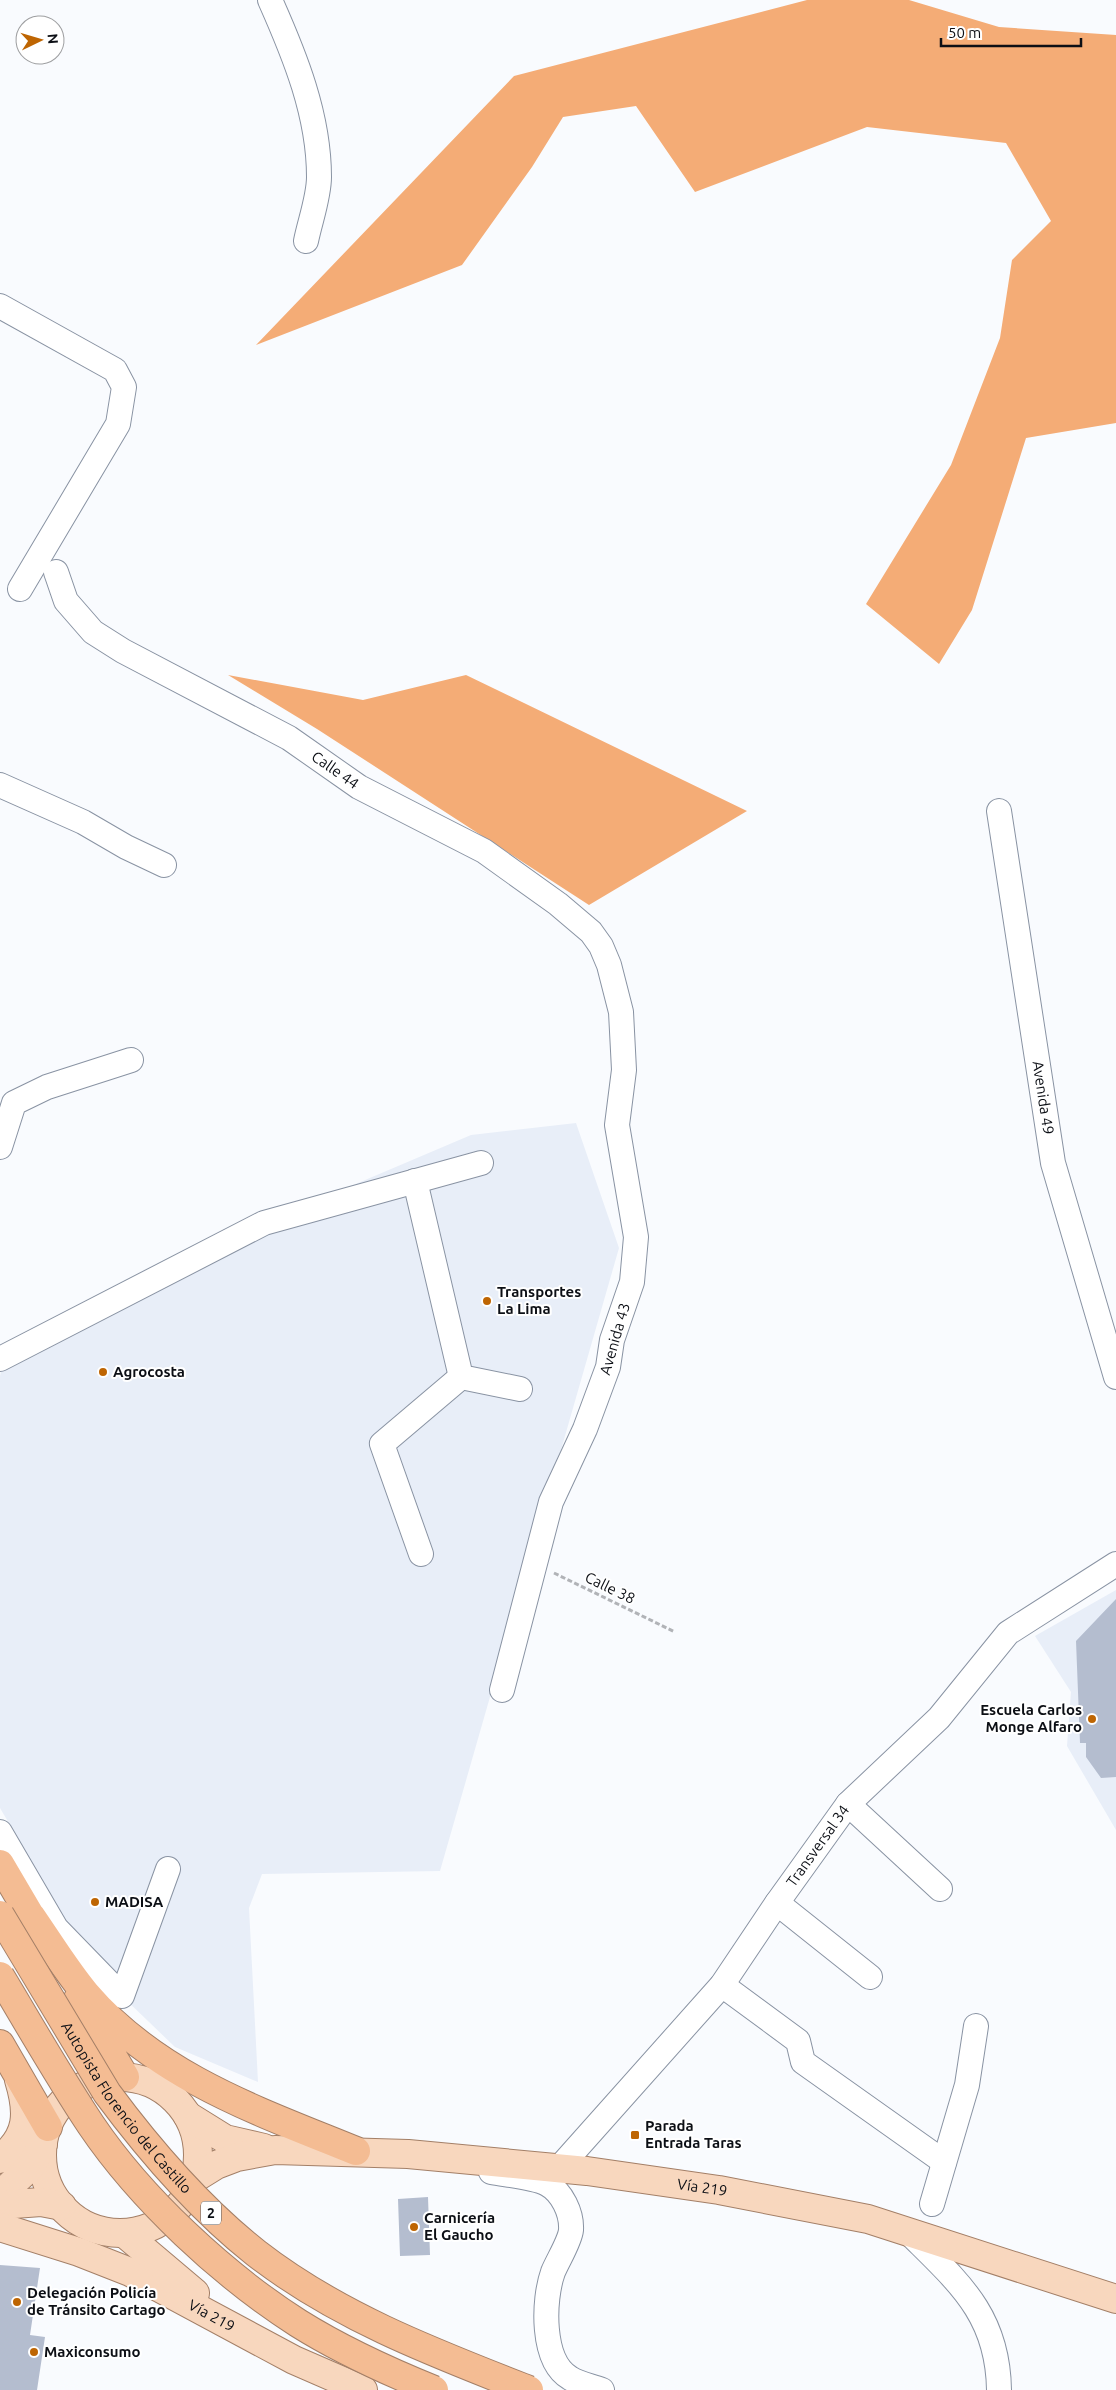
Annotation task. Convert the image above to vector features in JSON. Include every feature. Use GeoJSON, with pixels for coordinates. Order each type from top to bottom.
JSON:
{"type":"FeatureCollection","features":[{"type":"Feature","properties":{"kind":"highway"},"geometry":{"type":"LineString","coordinates":[[0,1864],[125,2077]]}},
{"type":"Feature","properties":{"kind":"highway","name":"Autopista Florencio del Castillo"},"geometry":{"type":"LineString","coordinates":[[0,1915],[107,2093],[126,2120],[167,2168],[207,2209],[256,2253],[307,2287],[386,2331],[429,2352],[529,2390]]}},
{"type":"Feature","properties":{"kind":"highway"},"geometry":{"type":"LineString","coordinates":[[31,1916],[86,1994],[119,2026],[155,2055],[190,2079],[227,2098],[356,2151]]}},
{"type":"Feature","properties":{"kind":"highway","name":"Autopista Florencio del Castillo"},"geometry":{"type":"LineString","coordinates":[[0,1976],[92,2126],[151,2199],[182,2232],[298,2323],[383,2369],[434,2390]]}},
{"type":"Feature","properties":{"kind":"highway"},"geometry":{"type":"LineString","coordinates":[[0,2044],[16,2072],[45,2136]]}},
{"type":"Feature","properties":{"kind":"main road"},"geometry":{"type":"LineString","coordinates":[[0,2159],[22,2132],[25,2119],[26,2104],[16,2072]]}},
{"type":"Feature","properties":{"kind":"main road"},"geometry":{"type":"LineString","coordinates":[[0,2195],[30,2167],[45,2136],[64,2101],[82,2088],[102,2079],[125,2077],[149,2083],[171,2096],[188,2116],[197,2146],[194,2178],[185,2199],[170,2216],[151,2227],[124,2233],[106,2232],[84,2225],[62,2206],[47,2181],[43,2169],[45,2136]]}},
{"type":"Feature","properties":{"kind":"main road","name":"Vía 219"},"geometry":{"type":"LineString","coordinates":[[188,2116],[225,2139],[275,2150]]}},
{"type":"Feature","properties":{"kind":"main road","name":"Vía 219"},"geometry":{"type":"LineString","coordinates":[[194,2178],[216,2165],[237,2157],[275,2150],[408,2154],[587,2171],[719,2190],[868,2219],[1116,2299]]}},
{"type":"Feature","properties":{"kind":"main road"},"geometry":{"type":"LineString","coordinates":[[0,2205],[41,2202],[62,2206]]}},
{"type":"Feature","properties":{"kind":"main road","name":"Vía 219"},"geometry":{"type":"LineString","coordinates":[[0,2227],[79,2252],[130,2272],[294,2360],[363,2390]]}},
{"type":"Feature","properties":{"kind":"main road"},"geometry":{"type":"LineString","coordinates":[[124,2233],[237,2329]]}},
{"type":"Feature","properties":{"kind":"street"},"geometry":{"type":"LineString","coordinates":[[270,0],[285,33],[315,121],[319,179],[306,241]]}},
{"type":"Feature","properties":{"kind":"street"},"geometry":{"type":"LineString","coordinates":[[0,306],[115,370],[124,387],[118,424],[20,589]]}},
{"type":"Feature","properties":{"kind":"street","name":"Calle 44"},"geometry":{"type":"LineString","coordinates":[[56,572],[66,601],[93,632],[123,651],[289,738],[359,787],[484,851],[558,904],[591,932],[601,946],[612,976]]}},
{"type":"Feature","properties":{"kind":"street"},"geometry":{"type":"LineString","coordinates":[[0,785],[83,822],[126,847],[164,865]]}},
{"type":"Feature","properties":{"kind":"street","name":"Avenida 49"},"geometry":{"type":"LineString","coordinates":[[999,811],[1053,1163],[1116,1377]]}},
{"type":"Feature","properties":{"kind":"street","name":"Avenida 43"},"geometry":{"type":"LineString","coordinates":[[502,1690],[551,1502],[584,1429],[608,1367],[612,1340],[632,1282],[636,1236],[617,1125],[624,1070],[621,1012],[612,976]]}},
{"type":"Feature","properties":{"kind":"street"},"geometry":{"type":"LineString","coordinates":[[0,1147],[14,1103],[47,1087],[131,1060]]}},
{"type":"Feature","properties":{"kind":"street"},"geometry":{"type":"LineString","coordinates":[[0,1359],[264,1223],[481,1163]]}},
{"type":"Feature","properties":{"kind":"street"},"geometry":{"type":"LineString","coordinates":[[415,1181],[461,1377]]}},
{"type":"Feature","properties":{"kind":"street"},"geometry":{"type":"LineString","coordinates":[[461,1377],[520,1389]]}},
{"type":"Feature","properties":{"kind":"street"},"geometry":{"type":"LineString","coordinates":[[421,1554],[382,1444],[461,1377]]}},
{"type":"Feature","properties":{"kind":"street","name":"Transversal 34"},"geometry":{"type":"LineString","coordinates":[[559,2168],[722,1985],[777,1903],[848,1804],[939,1718],[1008,1633],[1116,1564]]}},
{"type":"Feature","properties":{"kind":"street"},"geometry":{"type":"LineString","coordinates":[[848,1804],[940,1889]]}},
{"type":"Feature","properties":{"kind":"street"},"geometry":{"type":"LineString","coordinates":[[0,1832],[56,1928],[122,1996],[168,1869]]}},
{"type":"Feature","properties":{"kind":"street"},"geometry":{"type":"LineString","coordinates":[[777,1903],[870,1977]]}},
{"type":"Feature","properties":{"kind":"street"},"geometry":{"type":"LineString","coordinates":[[722,1985],[798,2041],[803,2062],[944,2162]]}},
{"type":"Feature","properties":{"kind":"street"},"geometry":{"type":"LineString","coordinates":[[932,2204],[967,2085],[976,2026]]}},
{"type":"Feature","properties":{"kind":"street"},"geometry":{"type":"LineString","coordinates":[[408,2154],[547,2184],[558,2193],[568,2208],[571,2230],[553,2273],[547,2294],[547,2337],[555,2364],[569,2378],[602,2390]]}},
{"type":"Feature","properties":{"kind":"street"},"geometry":{"type":"LineString","coordinates":[[908,2232],[956,2279],[976,2305],[989,2333],[999,2364],[999,2390]]}},
{"type":"Feature","properties":{"kind":"path","name":"Calle 38"},"geometry":{"type":"LineString","coordinates":[[536,1564],[675,1632]]}},
{"type":"Feature","properties":{"kind":"shaded area"},"geometry":{"type":"Polygon","coordinates":[[[807,0],[909,0],[999,27],[1116,35],[1116,423],[1026,438],[972,610],[939,664],[866,604],[951,465],[1000,338],[1012,260],[1051,221],[1006,143],[867,127],[695,192],[636,106],[563,117],[532,167],[462,265],[256,345],[514,76],[807,0]]]}},
{"type":"Feature","properties":{"kind":"shaded area"},"geometry":{"type":"Polygon","coordinates":[[[228,675],[363,700],[466,675],[747,811],[589,905],[317,729],[228,675]]]}},
{"type":"Feature","properties":{"kind":"shaded area"},"geometry":{"type":"Polygon","coordinates":[[[576,1123],[619,1248],[440,1871],[262,1874],[249,1908],[258,2082],[175,2047],[122,1996],[100,1978],[0,1808],[0,1376],[8,1342],[264,1223],[471,1135],[576,1123]]]}},
{"type":"Feature","properties":{"kind":"shaded area","name":"Escuela Carlos Monge Alfaro"},"geometry":{"type":"Polygon","coordinates":[[[1116,1590],[1116,1830],[1067,1746],[1071,1692],[1035,1636],[1116,1590]]]}},
{"type":"Feature","properties":{"kind":"building"},"geometry":{"type":"Polygon","coordinates":[[[1116,1599],[1116,1777],[1101,1778],[1086,1757],[1086,1743],[1080,1743],[1076,1641],[1116,1599]]]}},
{"type":"Feature","properties":{"kind":"building","name":"Carnicería El Gaucho"},"geometry":{"type":"Polygon","coordinates":[[[428,2197],[430,2255],[400,2256],[398,2199],[428,2197]]]}},
{"type":"Feature","properties":{"kind":"building","name":"Delegación Policía de Tránsito Cartago"},"geometry":{"type":"Polygon","coordinates":[[[0,2265],[40,2268],[30,2335],[45,2337],[37,2390],[0,2390],[0,2265]]]}},
{"type":"Feature","properties":{"kind":"place","name":"Transportes La Lima"},"geometry":{"type":"Point","coordinates":[487,1301]}},
{"type":"Feature","properties":{"kind":"place","name":"Agrocosta"},"geometry":{"type":"Point","coordinates":[103,1372]}},
{"type":"Feature","properties":{"kind":"place","name":"Escuela Carlos Monge Alfaro"},"geometry":{"type":"Point","coordinates":[1092,1719]}},
{"type":"Feature","properties":{"kind":"place","name":"MADISA"},"geometry":{"type":"Point","coordinates":[95,1902]}},
{"type":"Feature","properties":{"kind":"place","name":"Parada Entrada Taras"},"geometry":{"type":"Point","coordinates":[635,2135]}},
{"type":"Feature","properties":{"kind":"place","name":"Carnicería El Gaucho"},"geometry":{"type":"Point","coordinates":[414,2227]}},
{"type":"Feature","properties":{"kind":"place","name":"Delegación Policía de Tránsito Cartago"},"geometry":{"type":"Point","coordinates":[17,2302]}},
{"type":"Feature","properties":{"kind":"place","name":"Maxiconsumo"},"geometry":{"type":"Point","coordinates":[34,2352]}}]}
